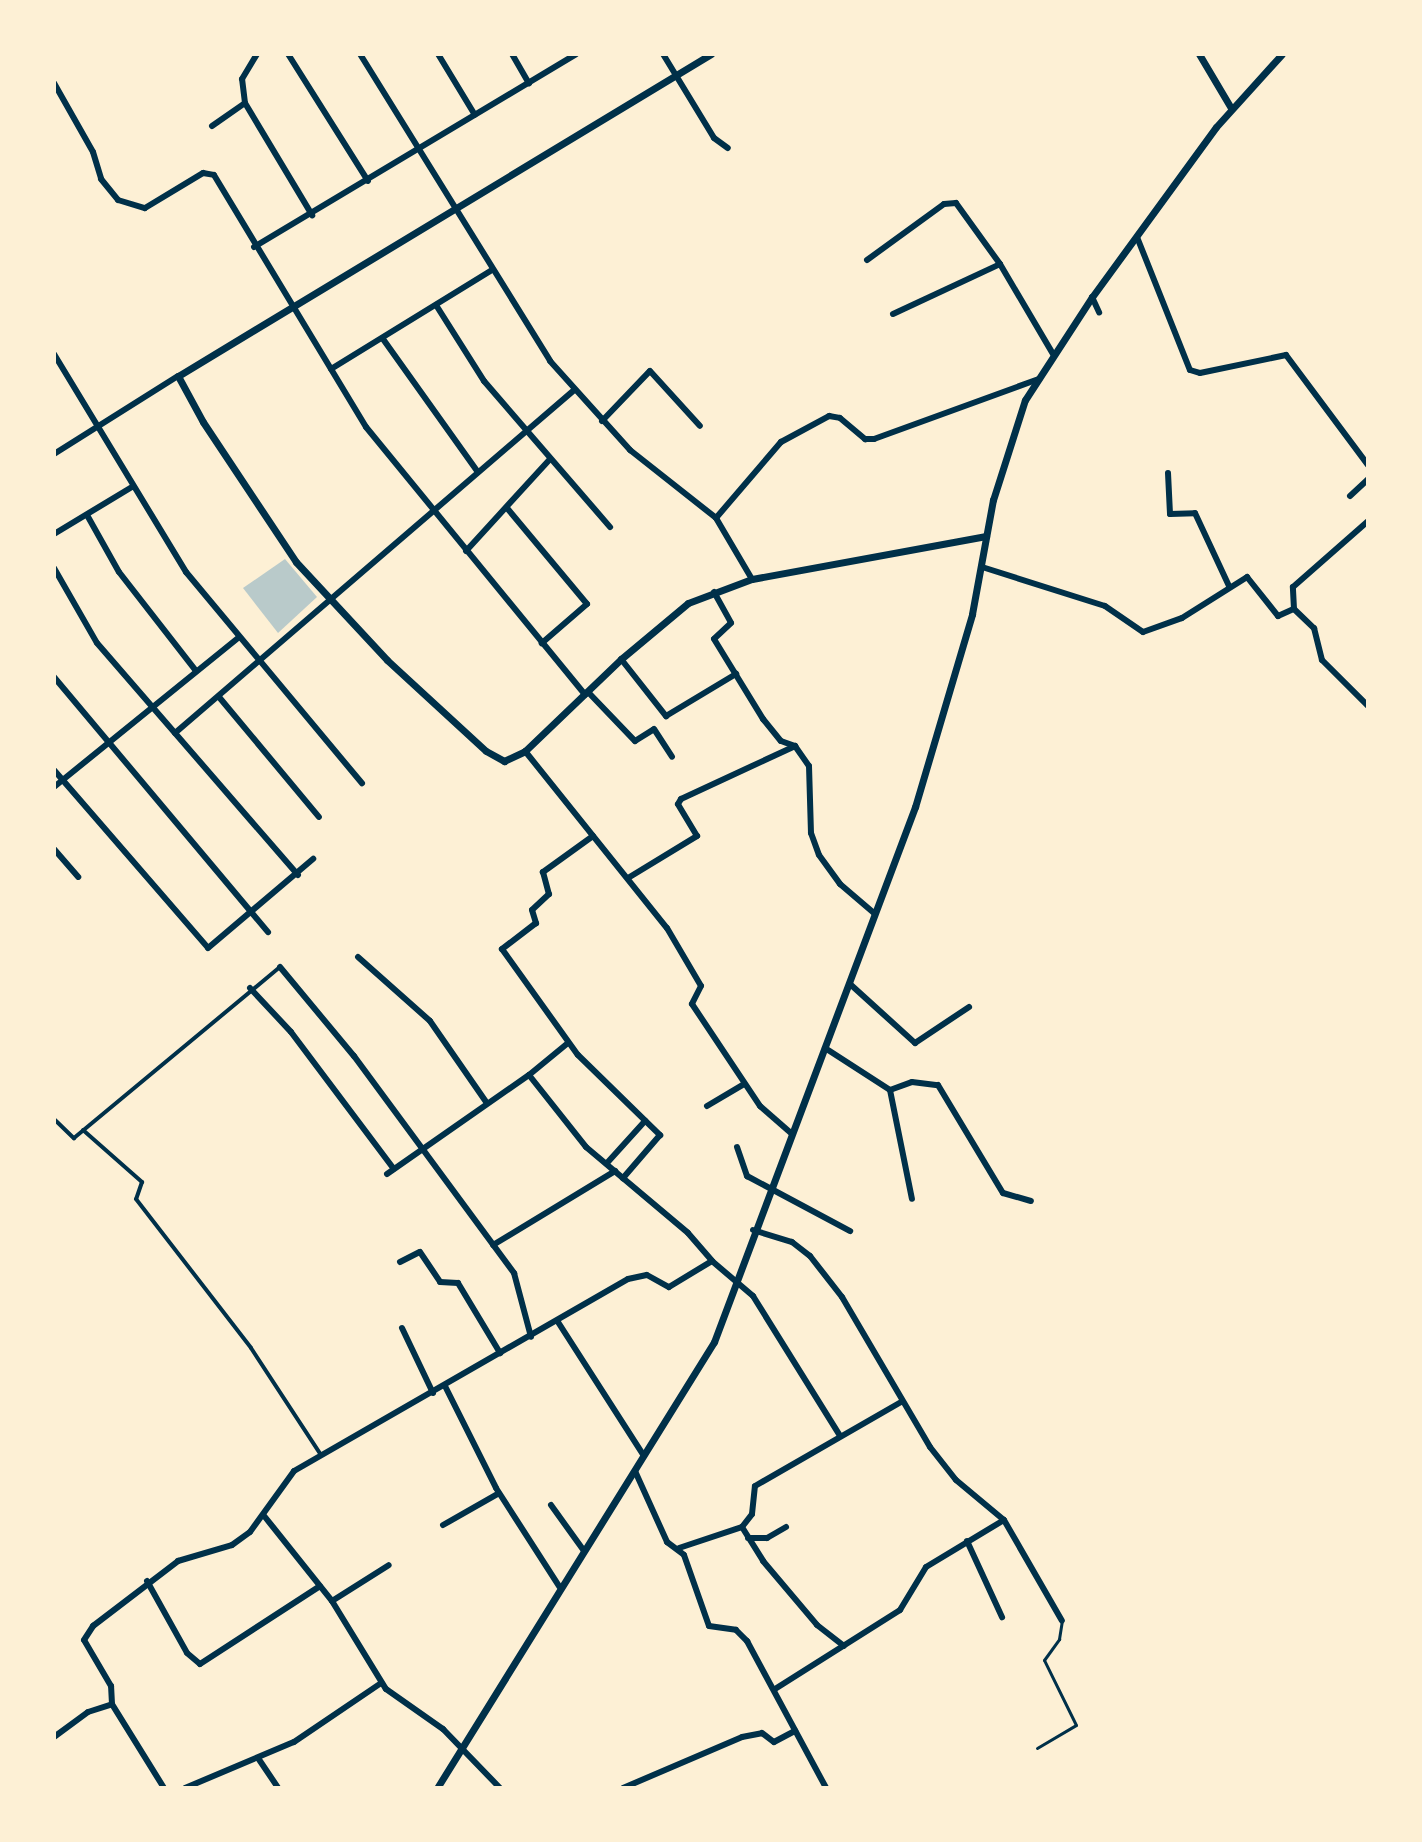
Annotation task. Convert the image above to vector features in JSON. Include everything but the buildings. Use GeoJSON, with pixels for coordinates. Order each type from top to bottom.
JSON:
{"type":"FeatureCollection","features":[{"type":"Feature","properties":{"kind":"street"},"geometry":{"type":"LineString","coordinates":[[257,54],[242,79],[245,103],[312,215]]}},
{"type":"Feature","properties":{"kind":"street"},"geometry":{"type":"LineString","coordinates":[[288,54],[368,181]]}},
{"type":"Feature","properties":{"kind":"street"},"geometry":{"type":"LineString","coordinates":[[360,54],[452,208],[573,391],[653,469],[716,518],[752,579]]}},
{"type":"Feature","properties":{"kind":"street"},"geometry":{"type":"LineString","coordinates":[[438,54],[475,115]]}},
{"type":"Feature","properties":{"kind":"street"},"geometry":{"type":"LineString","coordinates":[[512,54],[529,83]]}},
{"type":"Feature","properties":{"kind":"street"},"geometry":{"type":"LineString","coordinates":[[254,247],[576,54]]}},
{"type":"Feature","properties":{"kind":"street"},"geometry":{"type":"LineString","coordinates":[[663,54],[714,138],[728,148]]}},
{"type":"Feature","properties":{"kind":"street"},"geometry":{"type":"LineString","coordinates":[[54,454],[289,305],[711,54]]}},
{"type":"Feature","properties":{"kind":"street"},"geometry":{"type":"LineString","coordinates":[[1199,54],[1231,108]]}},
{"type":"Feature","properties":{"kind":"street"},"geometry":{"type":"LineString","coordinates":[[437,1788],[559,1586],[692,1385],[737,1282],[753,1230],[850,984],[935,747],[982,567],[986,536],[1013,430],[1053,354],[1092,297],[1231,108],[1282,54]]}},
{"type":"Feature","properties":{"kind":"street"},"geometry":{"type":"LineString","coordinates":[[54,83],[93,152],[101,179],[118,200],[145,208],[203,173],[214,175],[254,247],[366,427],[434,514],[586,694],[635,741],[654,729],[672,757]]}},
{"type":"Feature","properties":{"kind":"street"},"geometry":{"type":"LineString","coordinates":[[212,126],[245,103]]}},
{"type":"Feature","properties":{"kind":"street"},"geometry":{"type":"LineString","coordinates":[[867,260],[949,202],[964,209],[1053,354]]}},
{"type":"Feature","properties":{"kind":"street"},"geometry":{"type":"LineString","coordinates":[[1137,237],[1194,373],[1286,355],[1368,465]]}},
{"type":"Feature","properties":{"kind":"street"},"geometry":{"type":"LineString","coordinates":[[893,314],[1000,264]]}},
{"type":"Feature","properties":{"kind":"street"},"geometry":{"type":"LineString","coordinates":[[331,369],[492,270]]}},
{"type":"Feature","properties":{"kind":"street"},"geometry":{"type":"LineString","coordinates":[[1092,297],[1099,312]]}},
{"type":"Feature","properties":{"kind":"street"},"geometry":{"type":"LineString","coordinates":[[436,305],[484,381],[549,460],[610,527]]}},
{"type":"Feature","properties":{"kind":"street"},"geometry":{"type":"LineString","coordinates":[[383,339],[478,472]]}},
{"type":"Feature","properties":{"kind":"street"},"geometry":{"type":"LineString","coordinates":[[54,354],[186,572],[362,783]]}},
{"type":"Feature","properties":{"kind":"street"},"geometry":{"type":"LineString","coordinates":[[54,374],[63,369]]}},
{"type":"Feature","properties":{"kind":"street"},"geometry":{"type":"LineString","coordinates":[[602,421],[650,371],[700,426]]}},
{"type":"Feature","properties":{"kind":"street"},"geometry":{"type":"LineString","coordinates":[[178,376],[253,503],[330,601],[486,751],[504,761],[525,751],[676,611],[714,592],[752,579],[986,536]]}},
{"type":"Feature","properties":{"kind":"street"},"geometry":{"type":"LineString","coordinates":[[716,518],[781,442],[829,416],[840,418],[865,439],[874,439],[1039,379]]}},
{"type":"Feature","properties":{"kind":"street"},"geometry":{"type":"LineString","coordinates":[[175,733],[434,514],[524,430],[573,391]]}},
{"type":"Feature","properties":{"kind":"street"},"geometry":{"type":"LineString","coordinates":[[466,551],[549,460]]}},
{"type":"Feature","properties":{"kind":"street"},"geometry":{"type":"LineString","coordinates":[[1168,473],[1170,514],[1195,513],[1229,586]]}},
{"type":"Feature","properties":{"kind":"street"},"geometry":{"type":"LineString","coordinates":[[1350,496],[1368,479]]}},
{"type":"Feature","properties":{"kind":"street"},"geometry":{"type":"LineString","coordinates":[[54,534],[132,487]]}},
{"type":"Feature","properties":{"kind":"street"},"geometry":{"type":"LineString","coordinates":[[507,508],[587,604],[542,643]]}},
{"type":"Feature","properties":{"kind":"street"},"geometry":{"type":"LineString","coordinates":[[87,515],[132,590],[196,671]]}},
{"type":"Feature","properties":{"kind":"street"},"geometry":{"type":"LineString","coordinates":[[1368,521],[1293,587],[1294,609],[1314,628],[1322,660],[1368,706]]}},
{"type":"Feature","properties":{"kind":"street"},"geometry":{"type":"LineString","coordinates":[[982,567],[1105,606],[1143,632],[1182,618],[1247,577],[1278,616],[1294,609]]}},
{"type":"Feature","properties":{"kind":"street"},"geometry":{"type":"LineString","coordinates":[[54,568],[97,643],[298,875]]}},
{"type":"Feature","properties":{"kind":"street"},"geometry":{"type":"LineString","coordinates":[[714,592],[731,623],[714,639],[773,731],[795,746],[809,766],[811,833],[819,855],[840,884],[874,913]]}},
{"type":"Feature","properties":{"kind":"street"},"geometry":{"type":"LineString","coordinates":[[54,787],[239,637]]}},
{"type":"Feature","properties":{"kind":"street"},"geometry":{"type":"LineString","coordinates":[[621,659],[666,716],[736,674]]}},
{"type":"Feature","properties":{"kind":"street"},"geometry":{"type":"LineString","coordinates":[[54,677],[268,932]]}},
{"type":"Feature","properties":{"kind":"street"},"geometry":{"type":"LineString","coordinates":[[219,697],[319,817]]}},
{"type":"Feature","properties":{"kind":"street"},"geometry":{"type":"LineString","coordinates":[[628,878],[697,836],[678,804],[681,799],[795,746]]}},
{"type":"Feature","properties":{"kind":"street"},"geometry":{"type":"LineString","coordinates":[[525,751],[628,878],[685,956],[702,989],[692,1004],[764,1111],[791,1133]]}},
{"type":"Feature","properties":{"kind":"street"},"geometry":{"type":"LineString","coordinates":[[54,770],[212,949],[313,859]]}},
{"type":"Feature","properties":{"kind":"street"},"geometry":{"type":"LineString","coordinates":[[593,836],[543,872],[549,894],[532,910],[536,923],[502,949],[568,1043],[659,1139],[623,1178]]}},
{"type":"Feature","properties":{"kind":"street"},"geometry":{"type":"LineString","coordinates":[[54,849],[78,877]]}},
{"type":"Feature","properties":{"kind":"street"},"geometry":{"type":"LineString","coordinates":[[358,957],[430,1021],[486,1102]]}},
{"type":"Feature","properties":{"kind":"street"},"geometry":{"type":"LineString","coordinates":[[54,1119],[71,1138],[83,1130],[250,988],[280,967],[354,1056],[420,1150],[454,1188],[493,1245],[518,1282],[531,1337]]}},
{"type":"Feature","properties":{"kind":"street"},"geometry":{"type":"LineString","coordinates":[[850,984],[915,1043],[969,1007]]}},
{"type":"Feature","properties":{"kind":"street"},"geometry":{"type":"LineString","coordinates":[[250,988],[291,1032],[394,1169]]}},
{"type":"Feature","properties":{"kind":"street"},"geometry":{"type":"LineString","coordinates":[[387,1174],[486,1102],[529,1075],[568,1043]]}},
{"type":"Feature","properties":{"kind":"street"},"geometry":{"type":"LineString","coordinates":[[825,1048],[890,1090],[912,1199]]}},
{"type":"Feature","properties":{"kind":"street"},"geometry":{"type":"LineString","coordinates":[[529,1075],[586,1147],[688,1233],[712,1261],[762,1308],[800,1379],[839,1434]]}},
{"type":"Feature","properties":{"kind":"street"},"geometry":{"type":"LineString","coordinates":[[890,1090],[912,1082],[938,1085],[1006,1196],[1031,1201]]}},
{"type":"Feature","properties":{"kind":"street"},"geometry":{"type":"LineString","coordinates":[[707,1106],[744,1084]]}},
{"type":"Feature","properties":{"kind":"street"},"geometry":{"type":"LineString","coordinates":[[607,1163],[645,1121]]}},
{"type":"Feature","properties":{"kind":"street"},"geometry":{"type":"LineString","coordinates":[[83,1130],[142,1182],[136,1199],[251,1348],[321,1455]]}},
{"type":"Feature","properties":{"kind":"street"},"geometry":{"type":"LineString","coordinates":[[737,1147],[743,1172],[850,1231]]}},
{"type":"Feature","properties":{"kind":"street"},"geometry":{"type":"LineString","coordinates":[[493,1245],[615,1171]]}},
{"type":"Feature","properties":{"kind":"street"},"geometry":{"type":"LineString","coordinates":[[753,1230],[792,1242],[810,1256],[842,1297],[901,1402],[946,1468],[1004,1520],[1062,1621]]}},
{"type":"Feature","properties":{"kind":"street"},"geometry":{"type":"LineString","coordinates":[[400,1262],[420,1252],[440,1282],[458,1283],[500,1353]]}},
{"type":"Feature","properties":{"kind":"street"},"geometry":{"type":"LineString","coordinates":[[164,1788],[112,1704],[111,1686],[83,1637],[147,1581],[187,1557],[232,1545],[265,1517],[274,1492],[294,1471],[628,1279],[647,1275],[669,1287],[712,1261]]}},
{"type":"Feature","properties":{"kind":"street"},"geometry":{"type":"LineString","coordinates":[[558,1322],[644,1456]]}},
{"type":"Feature","properties":{"kind":"street"},"geometry":{"type":"LineString","coordinates":[[402,1328],[433,1393]]}},
{"type":"Feature","properties":{"kind":"street"},"geometry":{"type":"LineString","coordinates":[[445,1386],[499,1493],[559,1586]]}},
{"type":"Feature","properties":{"kind":"street"},"geometry":{"type":"LineString","coordinates":[[679,1549],[742,1527],[752,1514],[755,1486],[839,1434],[901,1402]]}},
{"type":"Feature","properties":{"kind":"street"},"geometry":{"type":"LineString","coordinates":[[635,1471],[667,1542],[679,1549],[709,1626],[739,1631],[775,1689],[826,1788]]}},
{"type":"Feature","properties":{"kind":"street"},"geometry":{"type":"LineString","coordinates":[[443,1525],[499,1493]]}},
{"type":"Feature","properties":{"kind":"street"},"geometry":{"type":"LineString","coordinates":[[551,1505],[584,1551]]}},
{"type":"Feature","properties":{"kind":"street"},"geometry":{"type":"LineString","coordinates":[[265,1517],[332,1601],[381,1683],[462,1748],[500,1788]]}},
{"type":"Feature","properties":{"kind":"street"},"geometry":{"type":"LineString","coordinates":[[775,1689],[902,1608],[926,1567],[1004,1520]]}},
{"type":"Feature","properties":{"kind":"street"},"geometry":{"type":"LineString","coordinates":[[742,1527],[817,1625],[844,1646]]}},
{"type":"Feature","properties":{"kind":"street"},"geometry":{"type":"LineString","coordinates":[[748,1538],[767,1538],[786,1527]]}},
{"type":"Feature","properties":{"kind":"street"},"geometry":{"type":"LineString","coordinates":[[967,1541],[1002,1617]]}},
{"type":"Feature","properties":{"kind":"street"},"geometry":{"type":"LineString","coordinates":[[332,1601],[389,1565]]}},
{"type":"Feature","properties":{"kind":"street"},"geometry":{"type":"LineString","coordinates":[[147,1581],[187,1653],[200,1664],[320,1586]]}},
{"type":"Feature","properties":{"kind":"street"},"geometry":{"type":"LineString","coordinates":[[185,1788],[294,1742],[381,1683]]}},
{"type":"Feature","properties":{"kind":"street"},"geometry":{"type":"LineString","coordinates":[[54,1737],[88,1712],[112,1704]]}},
{"type":"Feature","properties":{"kind":"street"},"geometry":{"type":"LineString","coordinates":[[623,1788],[742,1737],[762,1733],[774,1742],[795,1731]]}},
{"type":"Feature","properties":{"kind":"street"},"geometry":{"type":"LineString","coordinates":[[258,1758],[278,1788]]}},
{"type":"Feature","properties":{"kind":"lane"},"geometry":{"type":"LineString","coordinates":[[1037,1748],[1076,1725],[1044,1660],[1059,1639],[1062,1621]]}},
{"type":"Feature","properties":{"kind":"shaded area"},"geometry":{"type":"Polygon","coordinates":[[[285,559],[317,597],[278,633],[243,588],[285,559]]]}}]}
